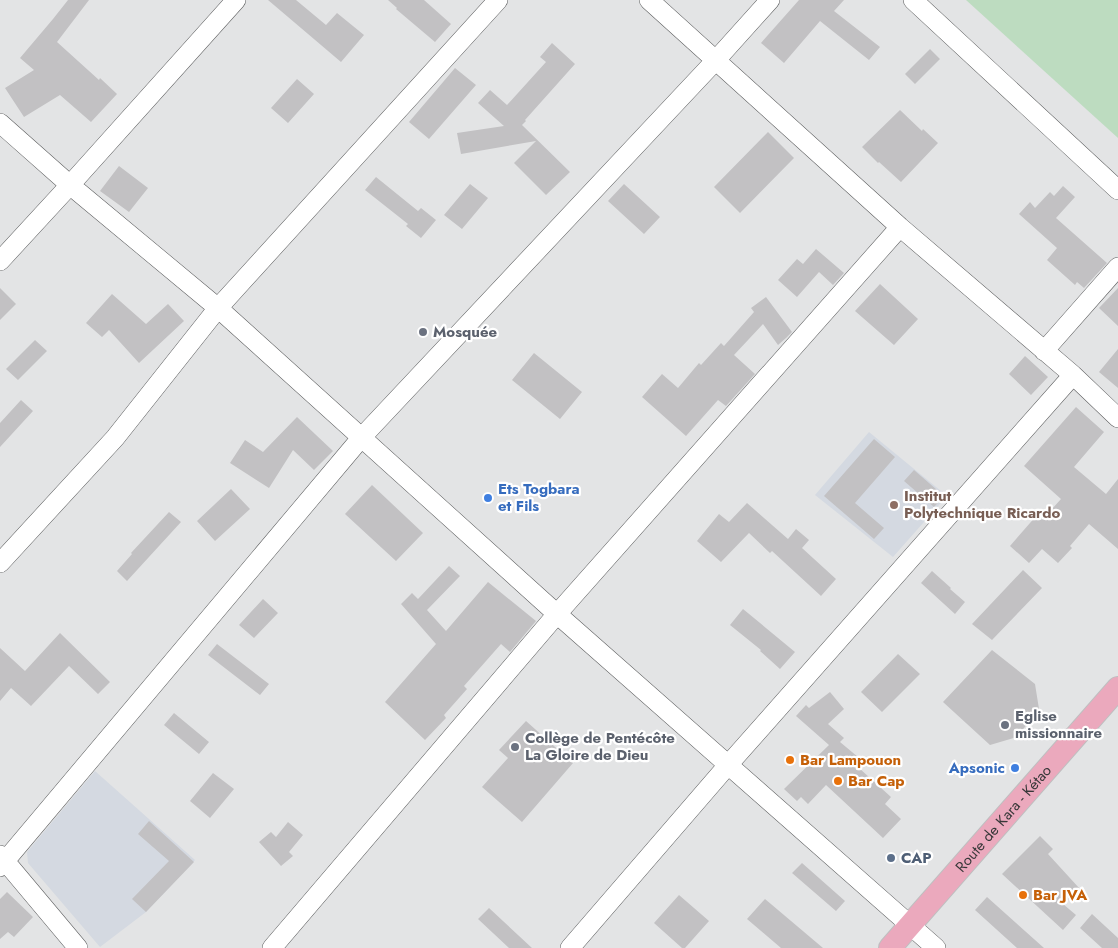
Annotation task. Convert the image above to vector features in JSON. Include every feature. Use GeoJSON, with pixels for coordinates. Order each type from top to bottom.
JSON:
{"type":"FeatureCollection","features":[{"type":"Feature","properties":{"kind":"main road","name":"Route de Kara - Kétao"},"geometry":{"type":"LineString","coordinates":[[890,948],[1118,688]]}},
{"type":"Feature","properties":{"kind":"street"},"geometry":{"type":"LineString","coordinates":[[0,261],[236,0]]}},
{"type":"Feature","properties":{"kind":"street"},"geometry":{"type":"LineString","coordinates":[[0,563],[115,438],[218,308],[498,0]]}},
{"type":"Feature","properties":{"kind":"street"},"geometry":{"type":"LineString","coordinates":[[649,0],[900,227],[1073,375],[1118,418]]}},
{"type":"Feature","properties":{"kind":"street"},"geometry":{"type":"LineString","coordinates":[[78,948],[2,861],[361,438],[770,0]]}},
{"type":"Feature","properties":{"kind":"street"},"geometry":{"type":"LineString","coordinates":[[913,0],[1118,190]]}},
{"type":"Feature","properties":{"kind":"street"},"geometry":{"type":"LineString","coordinates":[[0,123],[70,185],[218,308],[557,614],[936,948]]}},
{"type":"Feature","properties":{"kind":"street"},"geometry":{"type":"LineString","coordinates":[[272,948],[557,614],[900,227]]}},
{"type":"Feature","properties":{"kind":"street"},"geometry":{"type":"LineString","coordinates":[[1044,351],[1118,267]]}},
{"type":"Feature","properties":{"kind":"street"},"geometry":{"type":"LineString","coordinates":[[570,948],[728,765],[1073,375]]}},
{"type":"Feature","properties":{"kind":"shaded area","name":"Institut Polytechnique Ricardo"},"geometry":{"type":"Polygon","coordinates":[[[869,432],[947,496],[893,557],[815,495],[869,432]]]}},
{"type":"Feature","properties":{"kind":"shaded area"},"geometry":{"type":"Polygon","coordinates":[[[95,771],[195,860],[146,912],[100,947],[28,863],[27,852],[95,771]]]}},
{"type":"Feature","properties":{"kind":"green space"},"geometry":{"type":"Polygon","coordinates":[[[966,0],[1118,0],[1118,138],[966,0]]]}},
{"type":"Feature","properties":{"kind":"building"},"geometry":{"type":"Polygon","coordinates":[[[68,0],[89,0],[57,42],[117,94],[91,122],[60,95],[24,117],[5,88],[34,70],[20,58],[68,0]]]}},
{"type":"Feature","properties":{"kind":"building"},"geometry":{"type":"Polygon","coordinates":[[[268,0],[296,0],[326,25],[337,13],[364,35],[341,62],[268,0]]]}},
{"type":"Feature","properties":{"kind":"building"},"geometry":{"type":"Polygon","coordinates":[[[388,0],[424,0],[451,24],[435,42],[388,0]]]}},
{"type":"Feature","properties":{"kind":"building"},"geometry":{"type":"Polygon","coordinates":[[[799,0],[844,0],[834,11],[880,47],[869,60],[820,21],[784,63],[761,43],[799,0]]]}},
{"type":"Feature","properties":{"kind":"building"},"geometry":{"type":"Polygon","coordinates":[[[552,43],[575,64],[522,125],[570,172],[546,195],[514,163],[536,141],[461,154],[457,133],[504,126],[478,103],[490,90],[507,105],[546,62],[540,57],[552,43]]]}},
{"type":"Feature","properties":{"kind":"building"},"geometry":{"type":"Polygon","coordinates":[[[930,49],[940,59],[915,84],[905,74],[930,49]]]}},
{"type":"Feature","properties":{"kind":"building"},"geometry":{"type":"Polygon","coordinates":[[[455,68],[476,85],[429,139],[409,122],[455,68]]]}},
{"type":"Feature","properties":{"kind":"building"},"geometry":{"type":"Polygon","coordinates":[[[297,79],[314,94],[288,123],[271,108],[297,79]]]}},
{"type":"Feature","properties":{"kind":"building"},"geometry":{"type":"Polygon","coordinates":[[[900,110],[938,143],[901,182],[862,147],[900,110]]]}},
{"type":"Feature","properties":{"kind":"building"},"geometry":{"type":"Polygon","coordinates":[[[768,132],[794,158],[740,213],[714,187],[768,132]]]}},
{"type":"Feature","properties":{"kind":"building"},"geometry":{"type":"Polygon","coordinates":[[[119,166],[148,188],[129,212],[100,191],[119,166]]]}},
{"type":"Feature","properties":{"kind":"building"},"geometry":{"type":"Polygon","coordinates":[[[376,177],[418,211],[421,208],[436,220],[421,238],[406,226],[408,224],[365,190],[376,177]]]}},
{"type":"Feature","properties":{"kind":"building"},"geometry":{"type":"Polygon","coordinates":[[[470,184],[488,198],[462,229],[444,215],[470,184]]]}},
{"type":"Feature","properties":{"kind":"building"},"geometry":{"type":"Polygon","coordinates":[[[624,184],[660,217],[644,234],[608,201],[624,184]]]}},
{"type":"Feature","properties":{"kind":"building"},"geometry":{"type":"Polygon","coordinates":[[[1063,186],[1075,197],[1056,218],[1107,263],[1084,288],[1077,282],[1075,285],[1047,260],[1057,248],[1019,214],[1030,202],[1035,208],[1050,192],[1054,196],[1063,186]]]}},
{"type":"Feature","properties":{"kind":"building"},"geometry":{"type":"Polygon","coordinates":[[[816,249],[844,273],[833,285],[819,272],[797,297],[778,280],[797,259],[803,264],[816,249]]]}},
{"type":"Feature","properties":{"kind":"building"},"geometry":{"type":"Polygon","coordinates":[[[880,284],[918,319],[894,345],[855,311],[880,284]]]}},
{"type":"Feature","properties":{"kind":"building"},"geometry":{"type":"Polygon","coordinates":[[[0,288],[16,304],[0,320],[0,288]]]}},
{"type":"Feature","properties":{"kind":"building"},"geometry":{"type":"Polygon","coordinates":[[[1118,288],[1118,326],[1099,308],[1118,288]]]}},
{"type":"Feature","properties":{"kind":"building"},"geometry":{"type":"Polygon","coordinates":[[[112,294],[146,324],[168,304],[184,321],[139,363],[109,330],[102,337],[86,323],[112,294]]]}},
{"type":"Feature","properties":{"kind":"building"},"geometry":{"type":"Polygon","coordinates":[[[766,297],[792,332],[778,345],[763,324],[734,355],[755,374],[726,406],[718,400],[686,436],[642,397],[662,374],[678,388],[699,363],[701,365],[721,343],[724,346],[754,312],[751,308],[766,297]]]}},
{"type":"Feature","properties":{"kind":"building"},"geometry":{"type":"Polygon","coordinates":[[[35,340],[47,351],[18,380],[6,369],[35,340]]]}},
{"type":"Feature","properties":{"kind":"building"},"geometry":{"type":"Polygon","coordinates":[[[1118,349],[1118,388],[1099,372],[1118,349]]]}},
{"type":"Feature","properties":{"kind":"building"},"geometry":{"type":"Polygon","coordinates":[[[534,353],[582,392],[560,419],[512,380],[534,353]]]}},
{"type":"Feature","properties":{"kind":"building"},"geometry":{"type":"Polygon","coordinates":[[[1025,356],[1048,377],[1031,395],[1009,374],[1025,356]]]}},
{"type":"Feature","properties":{"kind":"building"},"geometry":{"type":"Polygon","coordinates":[[[21,400],[33,411],[0,447],[0,423],[21,400]]]}},
{"type":"Feature","properties":{"kind":"building"},"geometry":{"type":"Polygon","coordinates":[[[1076,407],[1104,432],[1074,467],[1106,494],[1118,479],[1118,549],[1089,524],[1070,546],[1072,548],[1058,563],[1042,549],[1029,563],[1010,546],[1037,515],[1042,520],[1061,499],[1024,466],[1076,407]]]}},
{"type":"Feature","properties":{"kind":"building"},"geometry":{"type":"Polygon","coordinates":[[[297,417],[333,451],[314,470],[293,450],[269,488],[230,463],[245,440],[263,452],[297,417]]]}},
{"type":"Feature","properties":{"kind":"building"},"geometry":{"type":"Polygon","coordinates":[[[874,439],[895,457],[855,503],[884,528],[874,539],[824,496],[874,439]]]}},
{"type":"Feature","properties":{"kind":"building"},"geometry":{"type":"Polygon","coordinates":[[[914,470],[944,496],[934,507],[904,481],[914,470]]]}},
{"type":"Feature","properties":{"kind":"building"},"geometry":{"type":"Polygon","coordinates":[[[372,485],[423,533],[396,561],[345,514],[372,485]]]}},
{"type":"Feature","properties":{"kind":"building"},"geometry":{"type":"Polygon","coordinates":[[[231,489],[250,509],[215,541],[197,521],[231,489]]]}},
{"type":"Feature","properties":{"kind":"building"},"geometry":{"type":"Polygon","coordinates":[[[747,503],[788,539],[796,529],[809,540],[802,548],[836,579],[821,596],[772,551],[770,553],[749,533],[721,562],[697,541],[719,514],[729,522],[747,503]]]}},
{"type":"Feature","properties":{"kind":"building"},"geometry":{"type":"Polygon","coordinates":[[[169,512],[181,522],[127,581],[117,571],[169,512]]]}},
{"type":"Feature","properties":{"kind":"building"},"geometry":{"type":"Polygon","coordinates":[[[449,566],[460,576],[427,610],[446,631],[488,582],[536,621],[510,652],[501,644],[464,686],[467,689],[444,715],[446,718],[425,740],[385,702],[436,644],[401,604],[412,593],[418,599],[449,566]]]}},
{"type":"Feature","properties":{"kind":"building"},"geometry":{"type":"Polygon","coordinates":[[[1023,570],[1042,588],[992,640],[972,624],[1023,570]]]}},
{"type":"Feature","properties":{"kind":"building"},"geometry":{"type":"Polygon","coordinates":[[[932,571],[965,602],[955,614],[921,583],[932,571]]]}},
{"type":"Feature","properties":{"kind":"building"},"geometry":{"type":"Polygon","coordinates":[[[263,599],[278,613],[254,638],[239,625],[263,599]]]}},
{"type":"Feature","properties":{"kind":"building"},"geometry":{"type":"Polygon","coordinates":[[[743,609],[795,652],[780,669],[761,650],[730,625],[743,609]]]}},
{"type":"Feature","properties":{"kind":"building"},"geometry":{"type":"Polygon","coordinates":[[[60,633],[110,682],[98,694],[69,666],[31,706],[11,688],[0,701],[0,648],[25,671],[60,633]]]}},
{"type":"Feature","properties":{"kind":"building"},"geometry":{"type":"Polygon","coordinates":[[[217,644],[269,684],[260,695],[208,655],[217,644]]]}},
{"type":"Feature","properties":{"kind":"building"},"geometry":{"type":"Polygon","coordinates":[[[992,650],[1035,684],[1039,709],[1017,737],[990,745],[943,702],[992,650]]]}},
{"type":"Feature","properties":{"kind":"building"},"geometry":{"type":"Polygon","coordinates":[[[898,654],[920,674],[882,712],[861,692],[898,654]]]}},
{"type":"Feature","properties":{"kind":"building"},"geometry":{"type":"Polygon","coordinates":[[[830,692],[844,709],[828,724],[844,738],[840,742],[864,762],[859,768],[891,797],[885,804],[901,819],[883,838],[826,785],[808,804],[801,797],[797,801],[784,789],[829,745],[796,716],[806,705],[809,708],[830,692]]]}},
{"type":"Feature","properties":{"kind":"building"},"geometry":{"type":"Polygon","coordinates":[[[174,713],[209,742],[199,754],[164,725],[174,713]]]}},
{"type":"Feature","properties":{"kind":"building"},"geometry":{"type":"Polygon","coordinates":[[[526,721],[573,763],[522,822],[482,787],[508,758],[499,750],[526,721]]]}},
{"type":"Feature","properties":{"kind":"building"},"geometry":{"type":"Polygon","coordinates":[[[213,773],[234,789],[210,818],[190,801],[213,773]]]}},
{"type":"Feature","properties":{"kind":"building"},"geometry":{"type":"Polygon","coordinates":[[[149,821],[194,862],[146,912],[132,899],[169,861],[138,834],[149,821]]]}},
{"type":"Feature","properties":{"kind":"building"},"geometry":{"type":"Polygon","coordinates":[[[288,822],[303,835],[289,852],[293,856],[281,866],[259,842],[271,832],[276,837],[288,822]]]}},
{"type":"Feature","properties":{"kind":"building"},"geometry":{"type":"Polygon","coordinates":[[[1040,836],[1053,849],[1048,854],[1080,889],[1063,904],[1076,915],[1063,930],[1002,874],[1040,836]]]}},
{"type":"Feature","properties":{"kind":"building"},"geometry":{"type":"Polygon","coordinates":[[[802,863],[845,901],[836,911],[792,873],[802,863]]]}},
{"type":"Feature","properties":{"kind":"building"},"geometry":{"type":"Polygon","coordinates":[[[7,892],[33,917],[14,937],[8,932],[0,939],[0,899],[7,892]]]}},
{"type":"Feature","properties":{"kind":"building"},"geometry":{"type":"Polygon","coordinates":[[[679,895],[709,921],[685,948],[682,948],[654,923],[679,895]]]}},
{"type":"Feature","properties":{"kind":"building"},"geometry":{"type":"Polygon","coordinates":[[[987,897],[1044,948],[1017,948],[975,910],[987,897]]]}},
{"type":"Feature","properties":{"kind":"building"},"geometry":{"type":"Polygon","coordinates":[[[765,899],[823,948],[781,948],[747,919],[765,899]]]}},
{"type":"Feature","properties":{"kind":"building"},"geometry":{"type":"Polygon","coordinates":[[[489,908],[532,948],[509,948],[478,919],[489,908]]]}},
{"type":"Feature","properties":{"kind":"building"},"geometry":{"type":"Polygon","coordinates":[[[1092,914],[1118,938],[1118,948],[1102,948],[1080,928],[1092,914]]]}},
{"type":"Feature","properties":{"kind":"place","name":"Mosquée"},"geometry":{"type":"Point","coordinates":[423,332]}},
{"type":"Feature","properties":{"kind":"place","name":"Ets Togbara et Fils"},"geometry":{"type":"Point","coordinates":[488,498]}},
{"type":"Feature","properties":{"kind":"place","name":"Institut Polytechnique Ricardo"},"geometry":{"type":"Point","coordinates":[894,505]}},
{"type":"Feature","properties":{"kind":"place","name":"Eglise missionnaire"},"geometry":{"type":"Point","coordinates":[1005,725]}},
{"type":"Feature","properties":{"kind":"place","name":"Collège de Pentécôte La Gloire de Dieu"},"geometry":{"type":"Point","coordinates":[515,747]}},
{"type":"Feature","properties":{"kind":"place","name":"Bar Lampouon"},"geometry":{"type":"Point","coordinates":[790,760]}},
{"type":"Feature","properties":{"kind":"place","name":"Apsonic"},"geometry":{"type":"Point","coordinates":[1015,768]}},
{"type":"Feature","properties":{"kind":"place","name":"Bar Cap"},"geometry":{"type":"Point","coordinates":[838,781]}},
{"type":"Feature","properties":{"kind":"place","name":"CAP"},"geometry":{"type":"Point","coordinates":[891,858]}},
{"type":"Feature","properties":{"kind":"place","name":"Bar JVA"},"geometry":{"type":"Point","coordinates":[1023,895]}}]}
